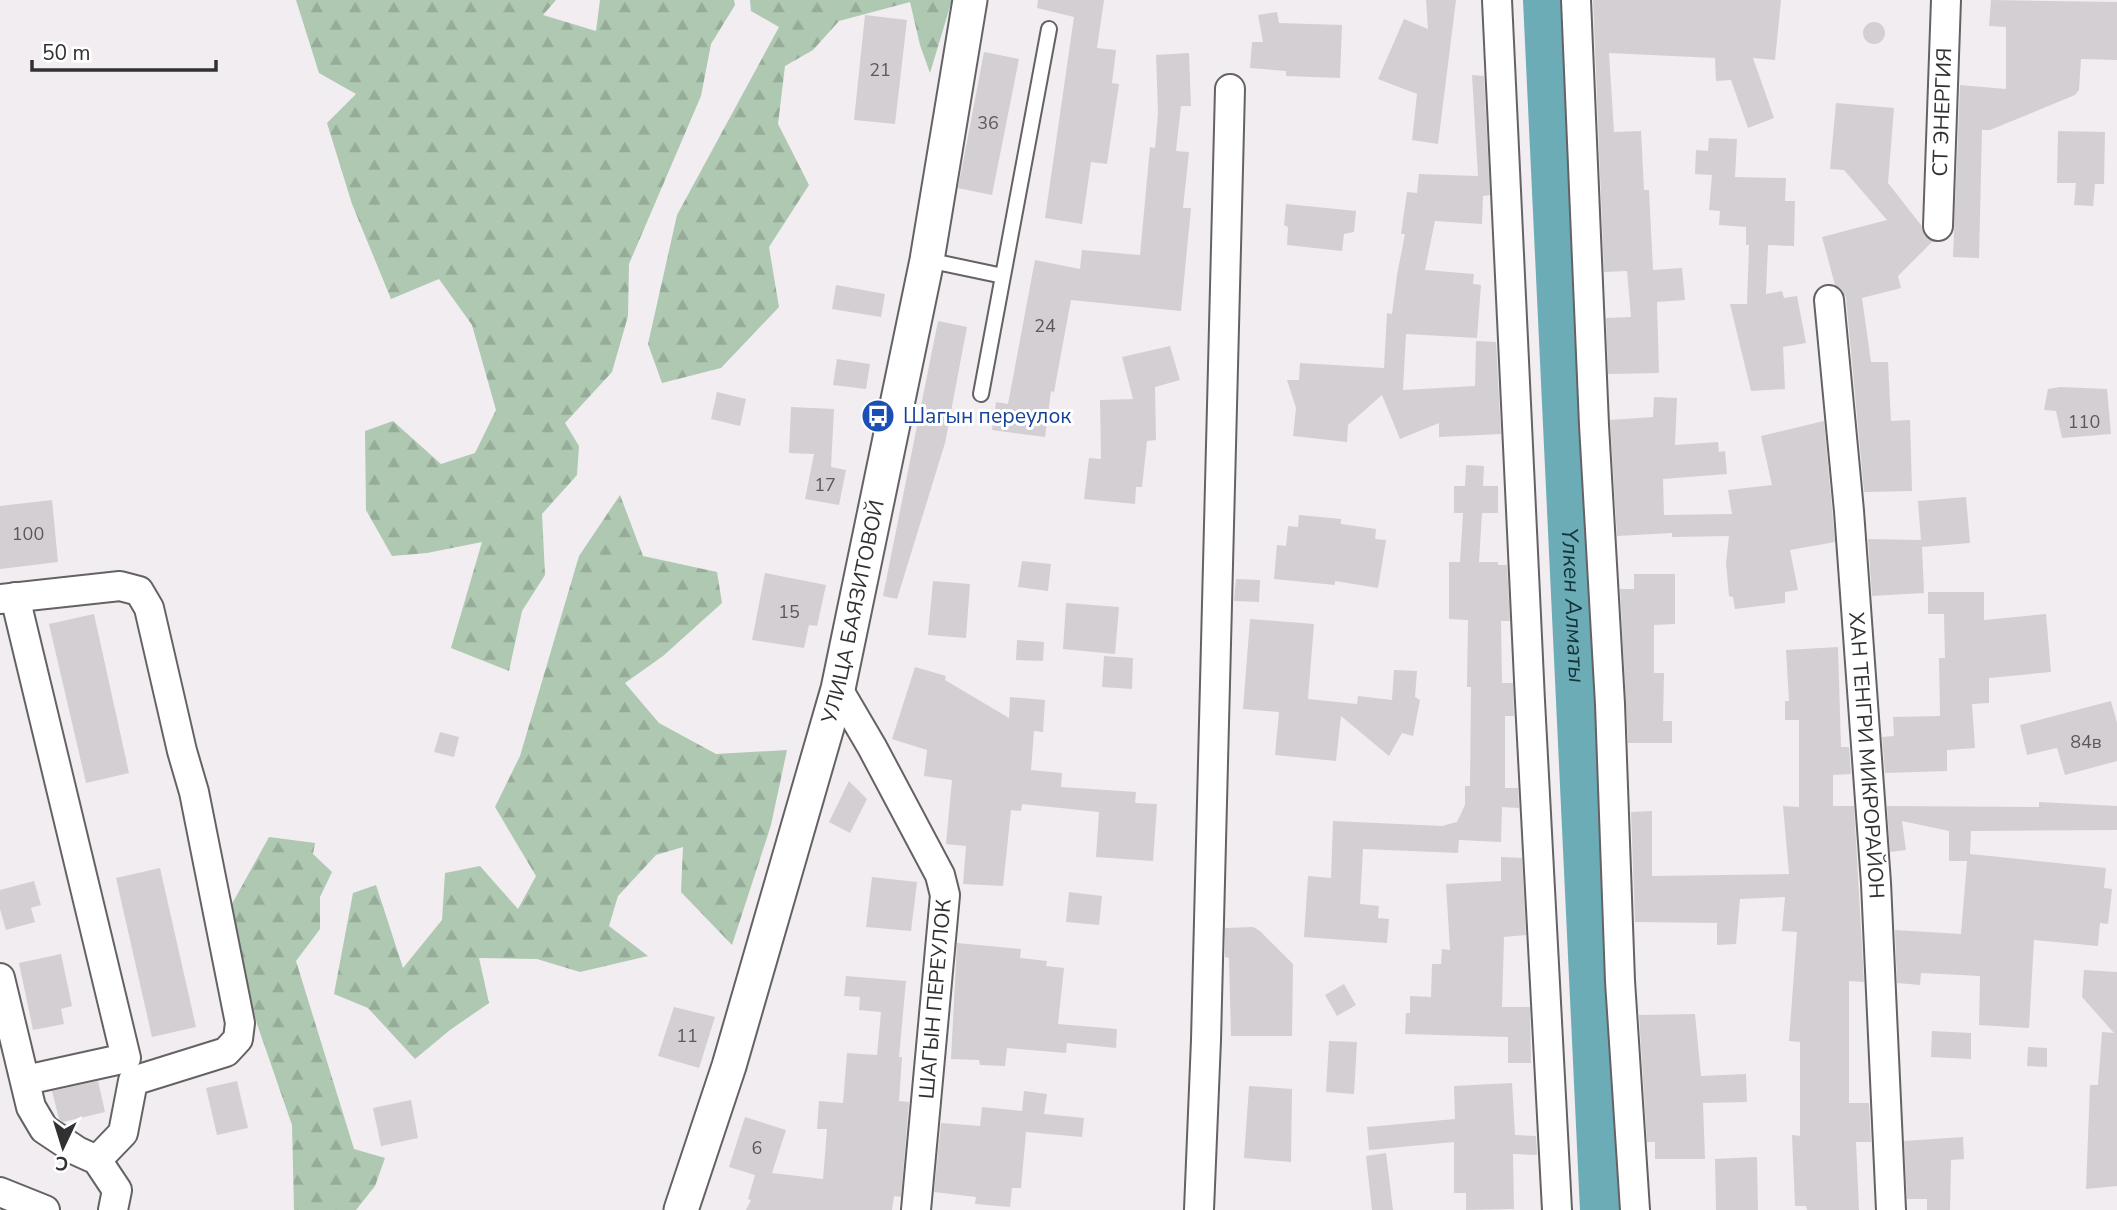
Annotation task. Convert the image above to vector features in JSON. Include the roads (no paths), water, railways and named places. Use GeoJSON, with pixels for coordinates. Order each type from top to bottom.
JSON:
{"type":"FeatureCollection","features":[{"type":"Feature","properties":{"kind":"street","name":"УЛИЦА БАЯЗИТОВОЙ"},"geometry":{"type":"LineString","coordinates":[[681,1210],[729,1066],[838,689],[927,260],[970,0]]}},
{"type":"Feature","properties":{"kind":"street"},"geometry":{"type":"LineString","coordinates":[[1497,0],[1557,1210]]}},
{"type":"Feature","properties":{"kind":"street"},"geometry":{"type":"LineString","coordinates":[[1576,0],[1594,425],[1610,704],[1620,981],[1635,1210]]}},
{"type":"Feature","properties":{"kind":"street","name":"СТ ЭНЕРГИЯ"},"geometry":{"type":"LineString","coordinates":[[1938,226],[1946,0]]}},
{"type":"Feature","properties":{"kind":"street"},"geometry":{"type":"LineString","coordinates":[[1199,1210],[1206,1040],[1230,89]]}},
{"type":"Feature","properties":{"kind":"street","name":"ХАН ТЕНГРИ МИКРОРАЙОН"},"geometry":{"type":"LineString","coordinates":[[1829,300],[1849,510],[1876,883],[1891,1210]]}},
{"type":"Feature","properties":{"kind":"street"},"geometry":{"type":"LineString","coordinates":[[26,1080],[126,1058],[8,598],[120,586],[139,592],[149,608],[194,792],[240,1023],[238,1040],[226,1052],[133,1081],[122,1133],[97,1160]]}},
{"type":"Feature","properties":{"kind":"street","name":"ШАГЫН ПЕРЕУЛОК"},"geometry":{"type":"LineString","coordinates":[[838,689],[940,875],[945,895],[916,1210]]}},
{"type":"Feature","properties":{"kind":"street"},"geometry":{"type":"LineString","coordinates":[[0,978],[31,1107],[44,1129],[77,1151],[97,1160],[117,1191],[113,1210]]}},
{"type":"Feature","properties":{"kind":"street"},"geometry":{"type":"LineString","coordinates":[[0,1192],[45,1210]]}},
{"type":"Feature","properties":{"kind":"lane"},"geometry":{"type":"LineString","coordinates":[[981,394],[1049,29]]}},
{"type":"Feature","properties":{"kind":"lane"},"geometry":{"type":"LineString","coordinates":[[927,260],[1003,276]]}},
{"type":"Feature","properties":{"kind":"waterway","name":"Үлкен Алматы"},"geometry":{"type":"LineString","coordinates":[[1545,0],[1602,1210]]}},
{"type":"Feature","properties":{"kind":"place","name":"Шагын переулок"},"geometry":{"type":"Point","coordinates":[878,416]}}]}
